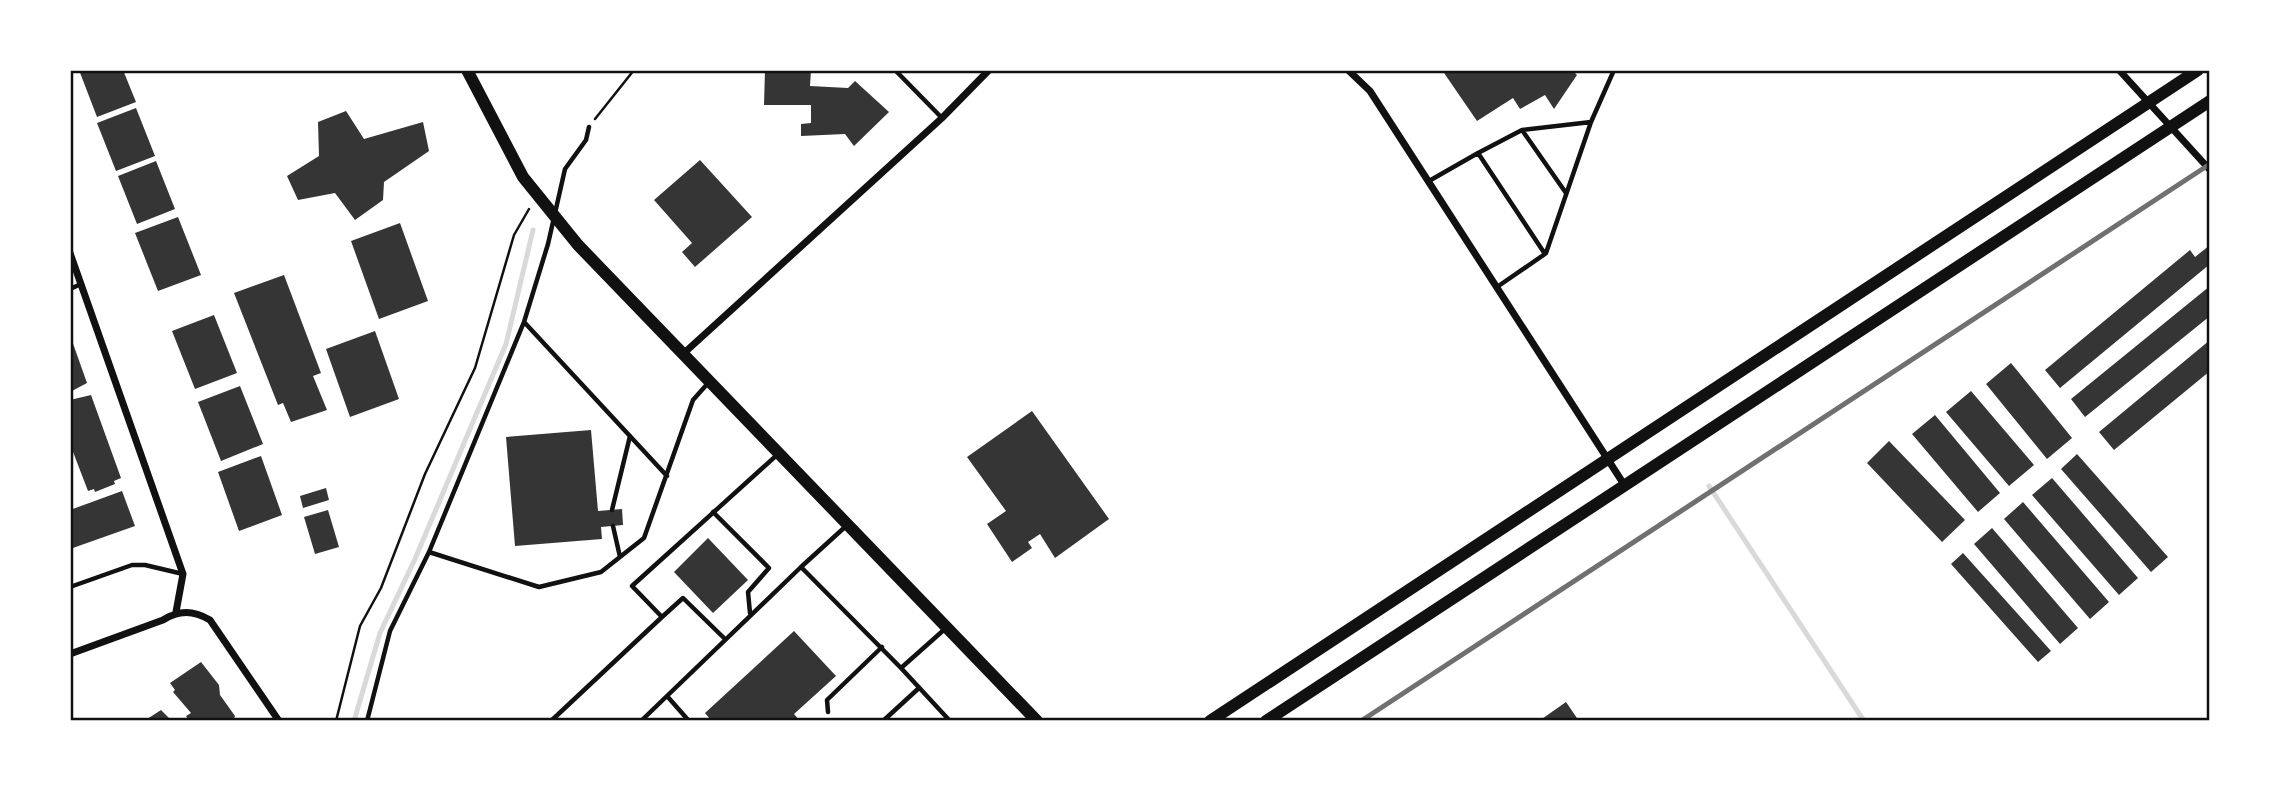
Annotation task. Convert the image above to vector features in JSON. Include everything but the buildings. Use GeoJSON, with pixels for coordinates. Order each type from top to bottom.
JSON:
{"type":"FeatureCollection","features":[{"type":"Feature","properties":{"kind":"main road"},"geometry":{"type":"LineString","coordinates":[[467,70],[523,177],[578,245],[1037,721]]}},
{"type":"Feature","properties":{"kind":"main road"},"geometry":{"type":"LineString","coordinates":[[1210,721],[2198,70]]}},
{"type":"Feature","properties":{"kind":"main road"},"geometry":{"type":"LineString","coordinates":[[1266,721],[2210,101]]}},
{"type":"Feature","properties":{"kind":"street"},"geometry":{"type":"LineString","coordinates":[[683,354],[942,118],[989,70]]}},
{"type":"Feature","properties":{"kind":"street"},"geometry":{"type":"LineString","coordinates":[[1348,70],[1370,91],[1626,486]]}},
{"type":"Feature","properties":{"kind":"street"},"geometry":{"type":"LineString","coordinates":[[2119,70],[2210,170]]}},
{"type":"Feature","properties":{"kind":"street"},"geometry":{"type":"LineString","coordinates":[[70,255],[183,574],[176,612]]}},
{"type":"Feature","properties":{"kind":"street"},"geometry":{"type":"LineString","coordinates":[[70,654],[163,620],[176,612],[199,613],[210,620],[279,721]]}},
{"type":"Feature","properties":{"kind":"lane"},"geometry":{"type":"LineString","coordinates":[[895,70],[942,118]]}},
{"type":"Feature","properties":{"kind":"lane"},"geometry":{"type":"LineString","coordinates":[[1497,287],[1545,254],[1591,122],[1614,70]]}},
{"type":"Feature","properties":{"kind":"lane"},"geometry":{"type":"LineString","coordinates":[[1429,181],[1522,130],[1591,122]]}},
{"type":"Feature","properties":{"kind":"lane"},"geometry":{"type":"LineString","coordinates":[[367,721],[390,631],[429,552],[524,322],[565,169],[586,140],[589,127]]}},
{"type":"Feature","properties":{"kind":"lane"},"geometry":{"type":"LineString","coordinates":[[1522,130],[1566,194]]}},
{"type":"Feature","properties":{"kind":"lane"},"geometry":{"type":"LineString","coordinates":[[1478,153],[1545,254]]}},
{"type":"Feature","properties":{"kind":"lane"},"geometry":{"type":"LineString","coordinates":[[70,289],[81,284]]}},
{"type":"Feature","properties":{"kind":"lane"},"geometry":{"type":"LineString","coordinates":[[524,322],[667,476]]}},
{"type":"Feature","properties":{"kind":"lane"},"geometry":{"type":"LineString","coordinates":[[429,552],[539,587],[601,572],[644,538],[693,400],[710,382]]}},
{"type":"Feature","properties":{"kind":"lane"},"geometry":{"type":"LineString","coordinates":[[612,510],[630,436]]}},
{"type":"Feature","properties":{"kind":"lane"},"geometry":{"type":"LineString","coordinates":[[662,617],[632,586],[779,454]]}},
{"type":"Feature","properties":{"kind":"lane"},"geometry":{"type":"LineString","coordinates":[[713,512],[769,568],[748,592],[750,613]]}},
{"type":"Feature","properties":{"kind":"lane"},"geometry":{"type":"LineString","coordinates":[[641,721],[750,613],[847,525]]}},
{"type":"Feature","properties":{"kind":"lane"},"geometry":{"type":"LineString","coordinates":[[613,526],[620,557]]}},
{"type":"Feature","properties":{"kind":"lane"},"geometry":{"type":"LineString","coordinates":[[70,587],[132,565],[145,565],[183,574]]}},
{"type":"Feature","properties":{"kind":"lane"},"geometry":{"type":"LineString","coordinates":[[801,567],[882,647],[948,720]]}},
{"type":"Feature","properties":{"kind":"lane"},"geometry":{"type":"LineString","coordinates":[[551,721],[683,598],[725,639]]}},
{"type":"Feature","properties":{"kind":"lane"},"geometry":{"type":"LineString","coordinates":[[901,668],[946,627]]}},
{"type":"Feature","properties":{"kind":"lane"},"geometry":{"type":"LineString","coordinates":[[828,712],[827,701],[882,647]]}},
{"type":"Feature","properties":{"kind":"lane"},"geometry":{"type":"LineString","coordinates":[[883,721],[919,688]]}},
{"type":"Feature","properties":{"kind":"lane"},"geometry":{"type":"LineString","coordinates":[[667,696],[689,721]]}},
{"type":"Feature","properties":{"kind":"path"},"geometry":{"type":"LineString","coordinates":[[336,721],[360,626],[381,588],[425,474],[475,368],[514,235],[538,195]]}},
{"type":"Feature","properties":{"kind":"waterway"},"geometry":{"type":"LineString","coordinates":[[354,721],[380,633],[415,559],[506,344],[533,230]]}},
{"type":"Feature","properties":{"kind":"waterway"},"geometry":{"type":"LineString","coordinates":[[1709,486],[1864,721]]}},
{"type":"Feature","properties":{"kind":"railway"},"geometry":{"type":"LineString","coordinates":[[1361,721],[2210,164]]}}]}
